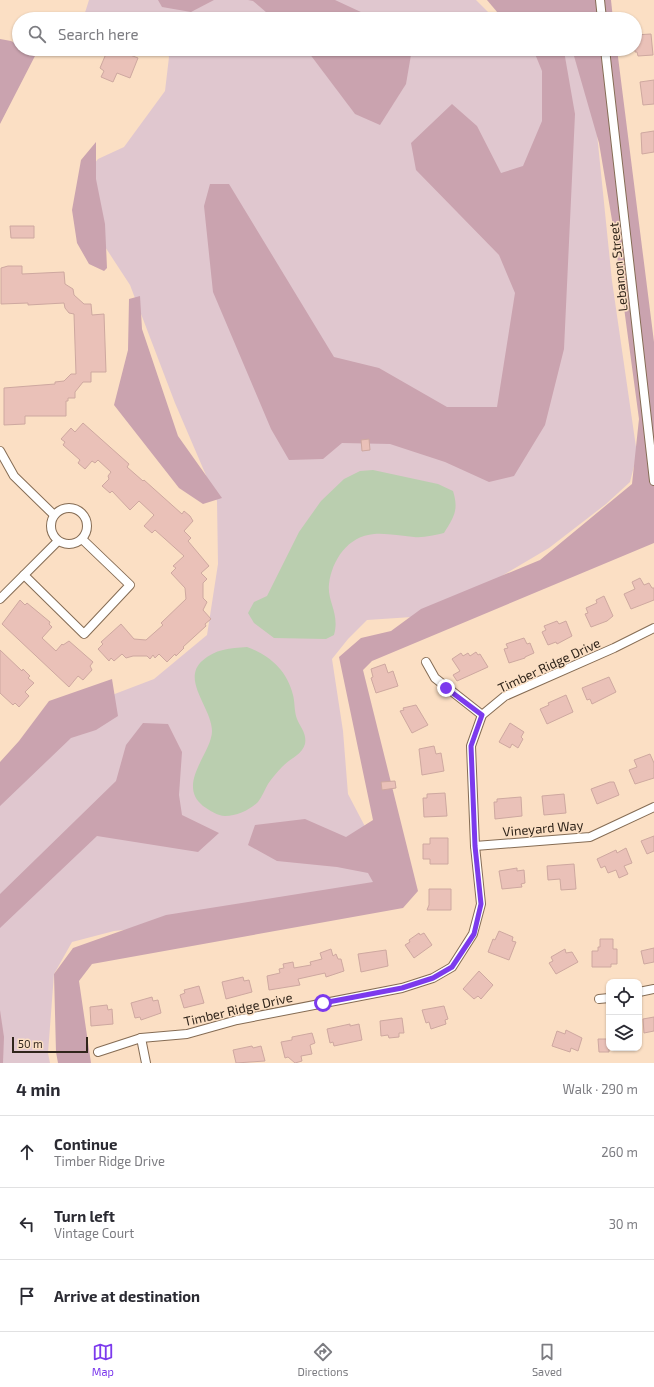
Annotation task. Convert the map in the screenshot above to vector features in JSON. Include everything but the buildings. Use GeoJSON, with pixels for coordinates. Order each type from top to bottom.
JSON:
{"type":"FeatureCollection","features":[{"type":"Feature","properties":{"kind":"street"},"geometry":{"type":"LineString","coordinates":[[600,0],[601,12]]}},
{"type":"Feature","properties":{"kind":"street","name":"Lebanon Street"},"geometry":{"type":"LineString","coordinates":[[607,56],[654,482]]}},
{"type":"Feature","properties":{"kind":"street"},"geometry":{"type":"LineString","coordinates":[[0,451],[14,476],[54,515]]}},
{"type":"Feature","properties":{"kind":"street"},"geometry":{"type":"LineString","coordinates":[[64,509],[75,509],[80,512],[86,522],[85,534],[82,538],[73,544],[67,544],[58,540],[54,536],[50,526],[54,515],[64,509]]}},
{"type":"Feature","properties":{"kind":"street"},"geometry":{"type":"LineString","coordinates":[[24,575],[84,634],[130,585],[82,538]]}},
{"type":"Feature","properties":{"kind":"street"},"geometry":{"type":"LineString","coordinates":[[0,599],[58,540]]}},
{"type":"Feature","properties":{"kind":"street","name":"Timber Ridge Drive"},"geometry":{"type":"LineString","coordinates":[[98,1052],[141,1038],[187,1034],[237,1020],[402,988],[433,978],[452,967],[474,934],[481,904],[475,846],[471,746],[482,715],[505,696],[614,648],[654,628]]}},
{"type":"Feature","properties":{"kind":"street"},"geometry":{"type":"LineString","coordinates":[[426,662],[435,678],[482,715]]}},
{"type":"Feature","properties":{"kind":"street","name":"Vineyard Way"},"geometry":{"type":"LineString","coordinates":[[475,846],[590,837],[654,807]]}},
{"type":"Feature","properties":{"kind":"street"},"geometry":{"type":"LineString","coordinates":[[642,991],[654,989]]}},
{"type":"Feature","properties":{"kind":"street"},"geometry":{"type":"LineString","coordinates":[[599,1000],[606,999]]}},
{"type":"Feature","properties":{"kind":"street"},"geometry":{"type":"LineString","coordinates":[[141,1038],[146,1063]]}},
{"type":"Feature","properties":{"kind":"shaded area"},"geometry":{"type":"Polygon","coordinates":[[[89,0],[476,0],[488,12],[85,12],[89,0]]]}},
{"type":"Feature","properties":{"kind":"shaded area"},"geometry":{"type":"Polygon","coordinates":[[[158,0],[214,0],[191,12],[162,7],[158,0]]]}},
{"type":"Feature","properties":{"kind":"shaded area"},"geometry":{"type":"Polygon","coordinates":[[[248,0],[335,0],[361,12],[266,12],[253,1],[248,0]]]}},
{"type":"Feature","properties":{"kind":"shaded area"},"geometry":{"type":"Polygon","coordinates":[[[487,0],[611,0],[612,12],[497,12],[487,0]]]}},
{"type":"Feature","properties":{"kind":"shaded area"},"geometry":{"type":"Polygon","coordinates":[[[0,39],[12,42],[12,56],[35,56],[0,124],[0,39]]]}},
{"type":"Feature","properties":{"kind":"shaded area"},"geometry":{"type":"Polygon","coordinates":[[[311,56],[411,56],[406,84],[380,125],[355,114],[311,56]]]}},
{"type":"Feature","properties":{"kind":"shaded area"},"geometry":{"type":"Polygon","coordinates":[[[536,56],[565,56],[575,114],[564,349],[545,425],[514,476],[489,482],[445,462],[390,444],[342,443],[323,459],[289,460],[271,429],[213,292],[204,206],[210,184],[229,184],[334,357],[379,368],[447,407],[497,407],[515,293],[499,255],[416,170],[411,143],[452,104],[477,126],[501,173],[523,166],[542,121],[542,71],[536,56]]]}},
{"type":"Feature","properties":{"kind":"shaded area"},"geometry":{"type":"Polygon","coordinates":[[[574,56],[618,56],[654,342],[654,543],[372,661],[363,670],[418,891],[403,908],[92,964],[79,981],[91,1063],[58,1063],[56,1052],[54,974],[73,948],[166,915],[373,882],[368,873],[337,867],[277,861],[248,845],[255,825],[305,819],[346,837],[373,820],[339,657],[361,638],[391,631],[421,609],[540,560],[632,484],[639,419],[613,226],[599,143],[574,56]]]}},
{"type":"Feature","properties":{"kind":"shaded area"},"geometry":{"type":"Polygon","coordinates":[[[586,56],[591,75],[612,281],[637,454],[630,482],[606,504],[549,548],[505,574],[462,603],[412,617],[367,620],[348,639],[332,659],[343,731],[348,794],[382,859],[385,891],[214,920],[114,931],[72,942],[54,974],[48,1053],[50,1063],[0,1063],[0,789],[78,708],[154,679],[207,635],[218,564],[217,501],[175,403],[130,285],[96,233],[87,173],[98,159],[124,147],[165,91],[169,57],[586,56]]]}},
{"type":"Feature","properties":{"kind":"shaded area"},"geometry":{"type":"Polygon","coordinates":[[[96,142],[96,179],[105,224],[107,268],[104,271],[89,264],[77,243],[72,210],[81,160],[96,142]]]}},
{"type":"Feature","properties":{"kind":"shaded area"},"geometry":{"type":"Polygon","coordinates":[[[140,296],[142,329],[178,436],[222,498],[203,504],[179,488],[114,405],[128,350],[129,299],[140,296]]]}},
{"type":"Feature","properties":{"kind":"shaded area"},"geometry":{"type":"Polygon","coordinates":[[[373,470],[438,484],[453,491],[456,503],[454,513],[444,533],[418,537],[374,534],[356,539],[349,544],[338,558],[331,575],[329,590],[335,614],[334,635],[326,639],[274,638],[254,623],[248,613],[254,602],[267,596],[299,532],[321,501],[344,479],[360,471],[373,470]]]}},
{"type":"Feature","properties":{"kind":"shaded area"},"geometry":{"type":"Polygon","coordinates":[[[247,647],[263,654],[282,671],[293,695],[295,713],[304,733],[305,744],[301,751],[285,764],[275,775],[255,805],[239,814],[222,816],[203,806],[196,797],[193,788],[197,768],[211,740],[212,731],[211,722],[196,685],[196,669],[202,661],[212,654],[229,649],[247,647]]]}},
{"type":"Feature","properties":{"kind":"shaded area"},"geometry":{"type":"Polygon","coordinates":[[[112,679],[118,716],[96,730],[71,738],[0,806],[0,762],[19,741],[49,701],[112,679]]]}},
{"type":"Feature","properties":{"kind":"shaded area"},"geometry":{"type":"Polygon","coordinates":[[[143,723],[168,724],[182,752],[179,795],[182,815],[219,833],[198,852],[97,836],[0,928],[0,894],[116,781],[126,745],[143,723]]]}},
{"type":"Feature","properties":{"kind":"shaded area"},"geometry":{"type":"Polygon","coordinates":[[[0,1010],[4,1037],[3,1063],[0,1063],[0,1010]]]}},
{"type":"Feature","properties":{"kind":"route"},"geometry":{"type":"LineString","coordinates":[[323,1003],[402,988],[433,978],[452,967],[474,934],[481,904],[475,846],[471,746],[482,715],[446,688]]}}]}
